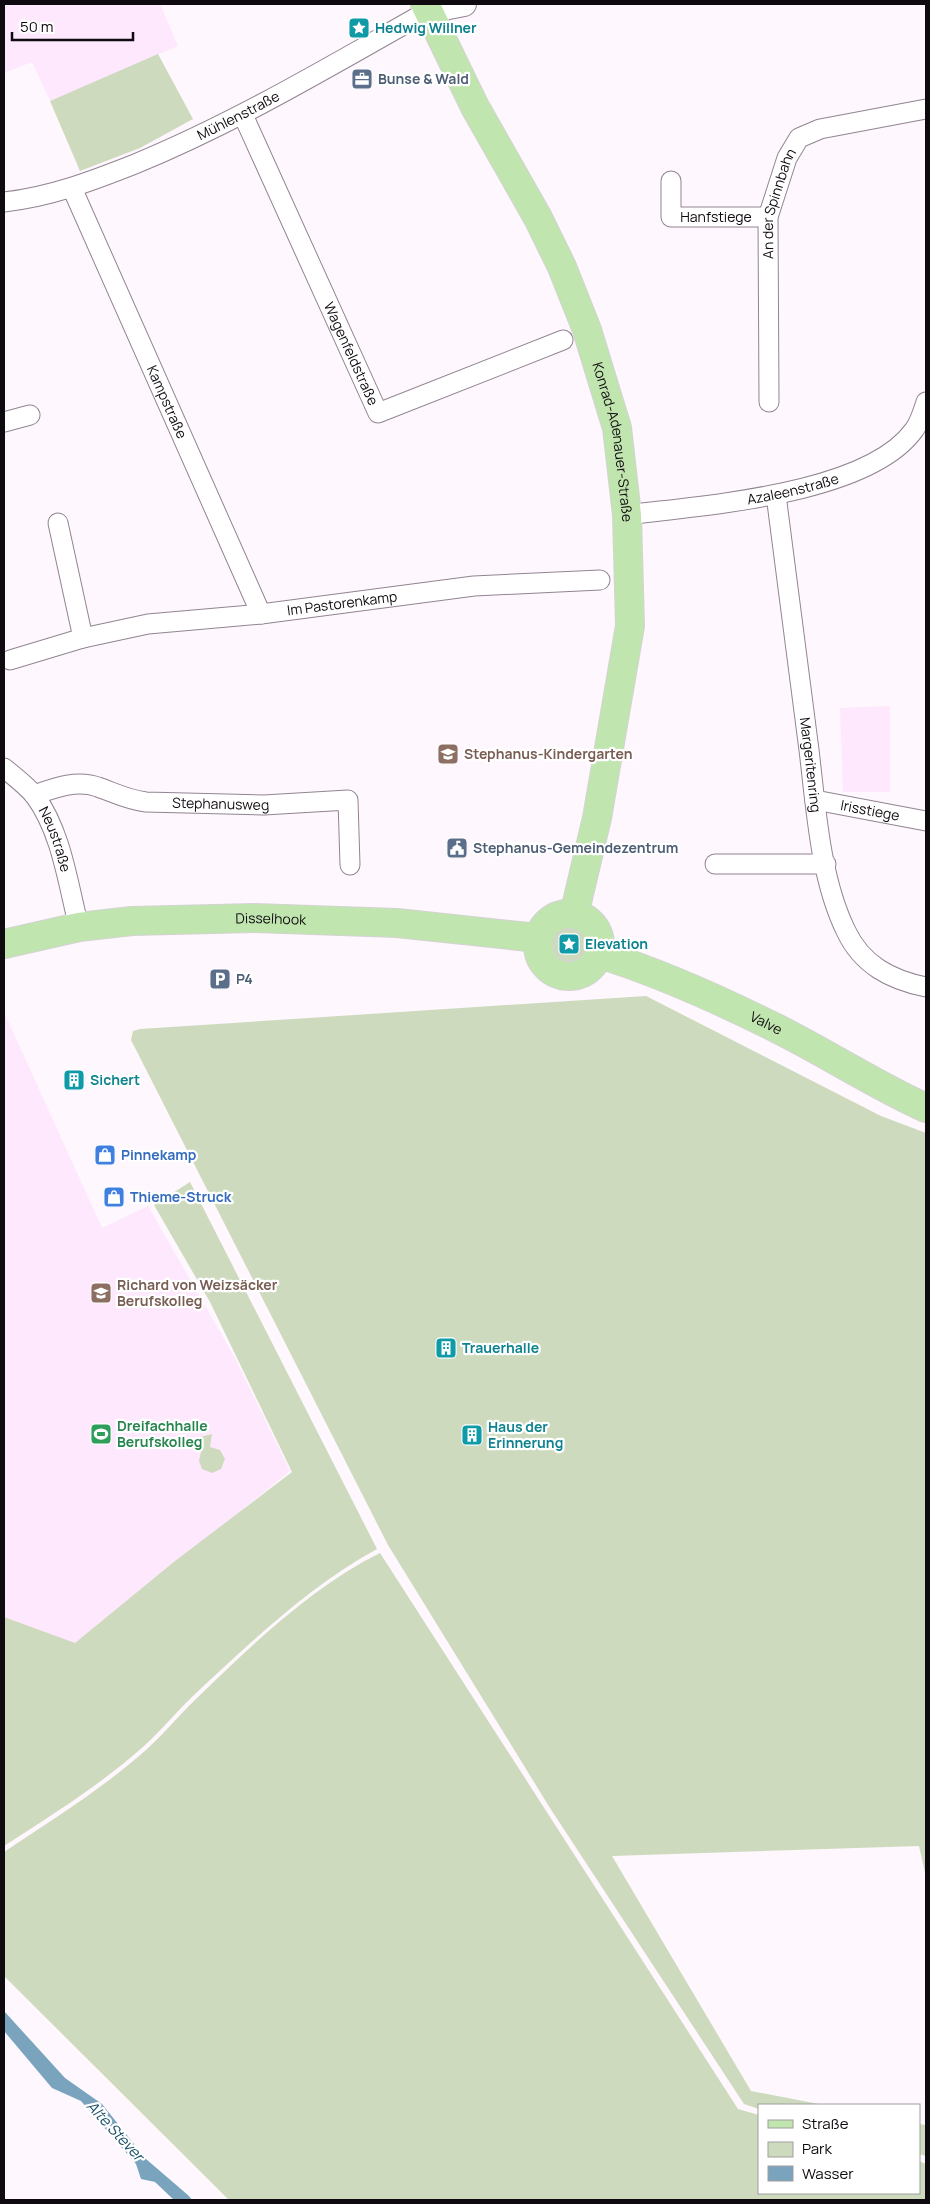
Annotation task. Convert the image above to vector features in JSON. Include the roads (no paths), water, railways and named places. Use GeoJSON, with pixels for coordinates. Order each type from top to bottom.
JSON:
{"type":"FeatureCollection","features":[{"type":"Feature","properties":{"kind":"main road","name":"Konrad-Adenauer-Straße"},"geometry":{"type":"LineString","coordinates":[[426,7],[475,107],[538,218],[558,258],[588,330],[617,428],[627,515],[630,626],[596,818],[574,915]]}},
{"type":"Feature","properties":{"kind":"main road"},"geometry":{"type":"LineString","coordinates":[[565,914],[574,915],[592,925],[600,944],[598,954],[588,970],[570,977],[561,976],[550,970],[542,962],[538,950],[538,938],[548,922],[565,914]]}},
{"type":"Feature","properties":{"kind":"main road","name":"Disselhook"},"geometry":{"type":"LineString","coordinates":[[4,944],[79,927],[132,922],[255,918],[397,922],[538,938]]}},
{"type":"Feature","properties":{"kind":"main road","name":"Valve"},"geometry":{"type":"LineString","coordinates":[[598,954],[625,962],[706,994],[778,1029],[902,1097],[926,1108]]}},
{"type":"Feature","properties":{"kind":"street","name":"Mühlenstraße"},"geometry":{"type":"LineString","coordinates":[[4,202],[22,200],[72,188],[162,153],[243,115],[426,7],[464,4]]}},
{"type":"Feature","properties":{"kind":"street","name":"An der Spinnbahn"},"geometry":{"type":"LineString","coordinates":[[769,402],[768,217],[787,158],[799,138],[820,129],[926,110]]}},
{"type":"Feature","properties":{"kind":"street","name":"Wagenfeldstraße"},"geometry":{"type":"LineString","coordinates":[[243,115],[378,413],[563,340]]}},
{"type":"Feature","properties":{"kind":"street","name":"Hanfstiege"},"geometry":{"type":"LineString","coordinates":[[671,181],[671,217],[768,217]]}},
{"type":"Feature","properties":{"kind":"street","name":"Kampstraße"},"geometry":{"type":"LineString","coordinates":[[72,188],[261,614]]}},
{"type":"Feature","properties":{"kind":"street","name":"Azaleenstraße"},"geometry":{"type":"LineString","coordinates":[[627,515],[776,494],[824,482],[876,462],[921,431],[926,402]]}},
{"type":"Feature","properties":{"kind":"street"},"geometry":{"type":"LineString","coordinates":[[4,422],[30,415]]}},
{"type":"Feature","properties":{"kind":"street","name":"Margeritenring"},"geometry":{"type":"LineString","coordinates":[[776,494],[815,800],[834,900],[846,932],[864,958],[886,975],[926,986]]}},
{"type":"Feature","properties":{"kind":"street"},"geometry":{"type":"LineString","coordinates":[[58,523],[83,638]]}},
{"type":"Feature","properties":{"kind":"street","name":"Im Pastorenkamp"},"geometry":{"type":"LineString","coordinates":[[10,660],[83,638],[148,624],[261,614],[474,586],[600,580]]}},
{"type":"Feature","properties":{"kind":"street","name":"Neustraße"},"geometry":{"type":"LineString","coordinates":[[4,768],[34,795],[50,822],[59,848],[79,927]]}},
{"type":"Feature","properties":{"kind":"street","name":"Stephanusweg"},"geometry":{"type":"LineString","coordinates":[[34,795],[59,786],[84,784],[98,786],[130,800],[146,802],[264,805],[348,800],[350,865]]}},
{"type":"Feature","properties":{"kind":"street","name":"Irisstiege"},"geometry":{"type":"LineString","coordinates":[[815,800],[926,821]]}},
{"type":"Feature","properties":{"kind":"street"},"geometry":{"type":"LineString","coordinates":[[715,864],[826,864]]}},
{"type":"Feature","properties":{"kind":"water","name":"Alte Stever"},"geometry":{"type":"Polygon","coordinates":[[[4,2011],[65,2078],[102,2104],[146,2159],[192,2200],[174,2200],[155,2182],[141,2179],[136,2164],[81,2101],[52,2088],[4,2031],[4,2011]]]}},
{"type":"Feature","properties":{"kind":"place","name":"Hedwig Willner"},"geometry":{"type":"Point","coordinates":[359,28]}},
{"type":"Feature","properties":{"kind":"place","name":"Bunse & Wald"},"geometry":{"type":"Point","coordinates":[362,79]}},
{"type":"Feature","properties":{"kind":"place","name":"Stephanus-Kindergarten"},"geometry":{"type":"Point","coordinates":[448,754]}},
{"type":"Feature","properties":{"kind":"place","name":"Stephanus-Gemeindezentrum"},"geometry":{"type":"Point","coordinates":[457,848]}},
{"type":"Feature","properties":{"kind":"place","name":"Elevation"},"geometry":{"type":"Point","coordinates":[569,944]}},
{"type":"Feature","properties":{"kind":"place","name":"P4"},"geometry":{"type":"Point","coordinates":[220,979]}},
{"type":"Feature","properties":{"kind":"place","name":"Sichert"},"geometry":{"type":"Point","coordinates":[74,1080]}},
{"type":"Feature","properties":{"kind":"place","name":"Pinnekamp"},"geometry":{"type":"Point","coordinates":[105,1155]}},
{"type":"Feature","properties":{"kind":"place","name":"Thieme-Struck"},"geometry":{"type":"Point","coordinates":[114,1197]}},
{"type":"Feature","properties":{"kind":"place","name":"Richard von Weizsäcker Berufskolleg"},"geometry":{"type":"Point","coordinates":[101,1293]}},
{"type":"Feature","properties":{"kind":"place","name":"Trauerhalle"},"geometry":{"type":"Point","coordinates":[446,1348]}},
{"type":"Feature","properties":{"kind":"place","name":"Dreifachhalle Berufskolleg"},"geometry":{"type":"Point","coordinates":[101,1434]}},
{"type":"Feature","properties":{"kind":"place","name":"Haus der Erinnerung"},"geometry":{"type":"Point","coordinates":[472,1435]}}]}
